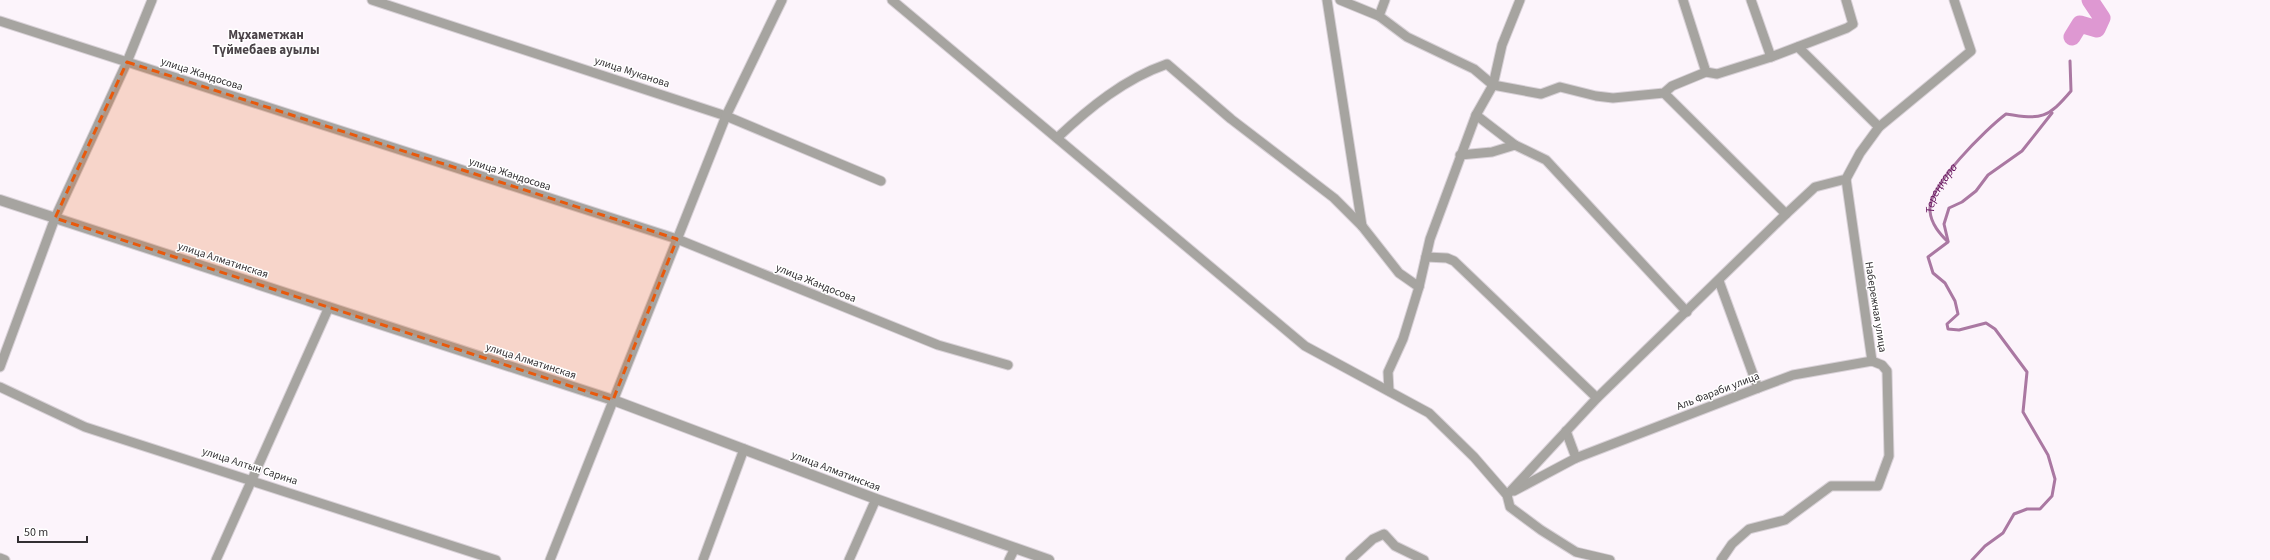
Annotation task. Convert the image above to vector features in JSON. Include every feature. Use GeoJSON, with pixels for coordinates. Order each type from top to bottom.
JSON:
{"type":"FeatureCollection","features":[{"type":"Feature","properties":{"kind":"street"},"geometry":{"type":"LineString","coordinates":[[0,367],[55,218],[127,62],[152,0]]}},
{"type":"Feature","properties":{"kind":"street","name":"улица Муканова"},"geometry":{"type":"LineString","coordinates":[[372,0],[726,116],[881,181]]}},
{"type":"Feature","properties":{"kind":"street"},"geometry":{"type":"LineString","coordinates":[[550,560],[726,116],[780,0]]}},
{"type":"Feature","properties":{"kind":"street"},"geometry":{"type":"LineString","coordinates":[[892,0],[1305,346],[1428,413],[1474,457],[1506,495],[1510,507],[1576,552],[1610,560]]}},
{"type":"Feature","properties":{"kind":"street"},"geometry":{"type":"LineString","coordinates":[[1327,0],[1362,226]]}},
{"type":"Feature","properties":{"kind":"street"},"geometry":{"type":"LineString","coordinates":[[1340,0],[1379,16],[1407,37],[1474,69],[1493,85],[1541,94],[1560,87],[1596,96],[1613,98],[1664,93],[1672,86],[1706,72],[1717,74],[1771,57],[1853,24],[1846,0]]}},
{"type":"Feature","properties":{"kind":"street"},"geometry":{"type":"LineString","coordinates":[[1379,16],[1385,0]]}},
{"type":"Feature","properties":{"kind":"street"},"geometry":{"type":"LineString","coordinates":[[1389,391],[1388,372],[1403,339],[1420,287],[1430,239],[1476,115],[1493,85],[1502,45],[1520,0]]}},
{"type":"Feature","properties":{"kind":"street"},"geometry":{"type":"LineString","coordinates":[[1683,0],[1706,72]]}},
{"type":"Feature","properties":{"kind":"street"},"geometry":{"type":"LineString","coordinates":[[1751,0],[1771,57]]}},
{"type":"Feature","properties":{"kind":"street"},"geometry":{"type":"LineString","coordinates":[[1506,495],[1597,398],[1786,214],[1815,187],[1846,178],[1860,153],[1880,127],[1971,51],[1954,0]]}},
{"type":"Feature","properties":{"kind":"street","name":"улица Жандосова"},"geometry":{"type":"LineString","coordinates":[[0,21],[677,239],[938,345],[1008,364]]}},
{"type":"Feature","properties":{"kind":"street"},"geometry":{"type":"LineString","coordinates":[[1798,47],[1880,127]]}},
{"type":"Feature","properties":{"kind":"street"},"geometry":{"type":"LineString","coordinates":[[1057,138],[1090,107],[1120,87],[1167,64],[1231,119],[1334,198],[1362,226],[1399,274],[1420,287]]}},
{"type":"Feature","properties":{"kind":"street"},"geometry":{"type":"LineString","coordinates":[[1664,93],[1786,214]]}},
{"type":"Feature","properties":{"kind":"street"},"geometry":{"type":"LineString","coordinates":[[1476,115],[1515,144],[1546,160],[1687,312]]}},
{"type":"Feature","properties":{"kind":"street"},"geometry":{"type":"LineString","coordinates":[[1460,155],[1492,152],[1515,144]]}},
{"type":"Feature","properties":{"kind":"street","name":"Набережная улица"},"geometry":{"type":"LineString","coordinates":[[1721,560],[1732,544],[1749,529],[1785,520],[1831,486],[1878,486],[1889,456],[1887,371],[1882,365],[1872,361],[1846,178]]}},
{"type":"Feature","properties":{"kind":"street","name":"улица Алматинская"},"geometry":{"type":"LineString","coordinates":[[0,200],[613,400],[876,499],[1049,560]]}},
{"type":"Feature","properties":{"kind":"street"},"geometry":{"type":"LineString","coordinates":[[1426,257],[1447,258],[1454,261],[1597,398]]}},
{"type":"Feature","properties":{"kind":"street"},"geometry":{"type":"LineString","coordinates":[[1719,280],[1758,388]]}},
{"type":"Feature","properties":{"kind":"street"},"geometry":{"type":"LineString","coordinates":[[216,560],[329,307]]}},
{"type":"Feature","properties":{"kind":"street","name":"Аль Фараби улица"},"geometry":{"type":"LineString","coordinates":[[1506,495],[1576,458],[1793,375],[1872,361]]}},
{"type":"Feature","properties":{"kind":"street","name":"улица Алтын Сарина"},"geometry":{"type":"LineString","coordinates":[[0,387],[85,427],[252,479],[496,560]]}},
{"type":"Feature","properties":{"kind":"street"},"geometry":{"type":"LineString","coordinates":[[1566,431],[1576,458]]}},
{"type":"Feature","properties":{"kind":"street"},"geometry":{"type":"LineString","coordinates":[[703,560],[744,449]]}},
{"type":"Feature","properties":{"kind":"street"},"geometry":{"type":"LineString","coordinates":[[849,560],[876,499]]}},
{"type":"Feature","properties":{"kind":"street"},"geometry":{"type":"LineString","coordinates":[[1350,560],[1373,539],[1384,534],[1395,546],[1424,560]]}},
{"type":"Feature","properties":{"kind":"street"},"geometry":{"type":"LineString","coordinates":[[1009,560],[1015,548]]}},
{"type":"Feature","properties":{"kind":"street"},"geometry":{"type":"LineString","coordinates":[[0,558],[5,560]]}},
{"type":"Feature","properties":{"kind":"highlighted area"},"geometry":{"type":"Polygon","coordinates":[[[127,62],[677,239],[613,400],[55,218],[127,62]]]}},
{"type":"Feature","properties":{"kind":"waterway","name":"Тереңқара"},"geometry":{"type":"LineString","coordinates":[[2072,37],[2080,24],[2097,29],[2102,18],[2090,0]]}},
{"type":"Feature","properties":{"kind":"waterway","name":"Тереңқара"},"geometry":{"type":"LineString","coordinates":[[1972,560],[1985,546],[2003,533],[2014,514],[2027,509],[2040,509],[2052,496],[2055,479],[2048,455],[2023,412],[2027,372],[1995,329],[1986,323],[1959,330],[1948,329],[1947,324],[1958,314],[1955,301],[1945,283],[1933,273],[1928,257],[1948,242],[1934,224],[1930,211],[1932,201],[1947,174],[1972,145],[1997,121],[2006,114],[2028,117],[2043,115],[2050,112],[2063,100],[2071,91],[2070,61]]}},
{"type":"Feature","properties":{"kind":"waterway"},"geometry":{"type":"LineString","coordinates":[[1948,241],[1944,224],[1949,208],[1962,202],[1976,191],[1988,175],[2022,151],[2052,113]]}},
{"type":"Feature","properties":{"kind":"district","name":"Мұхаметжан Түймебаев ауылы"},"geometry":{"type":"Point","coordinates":[266,42]}}]}
